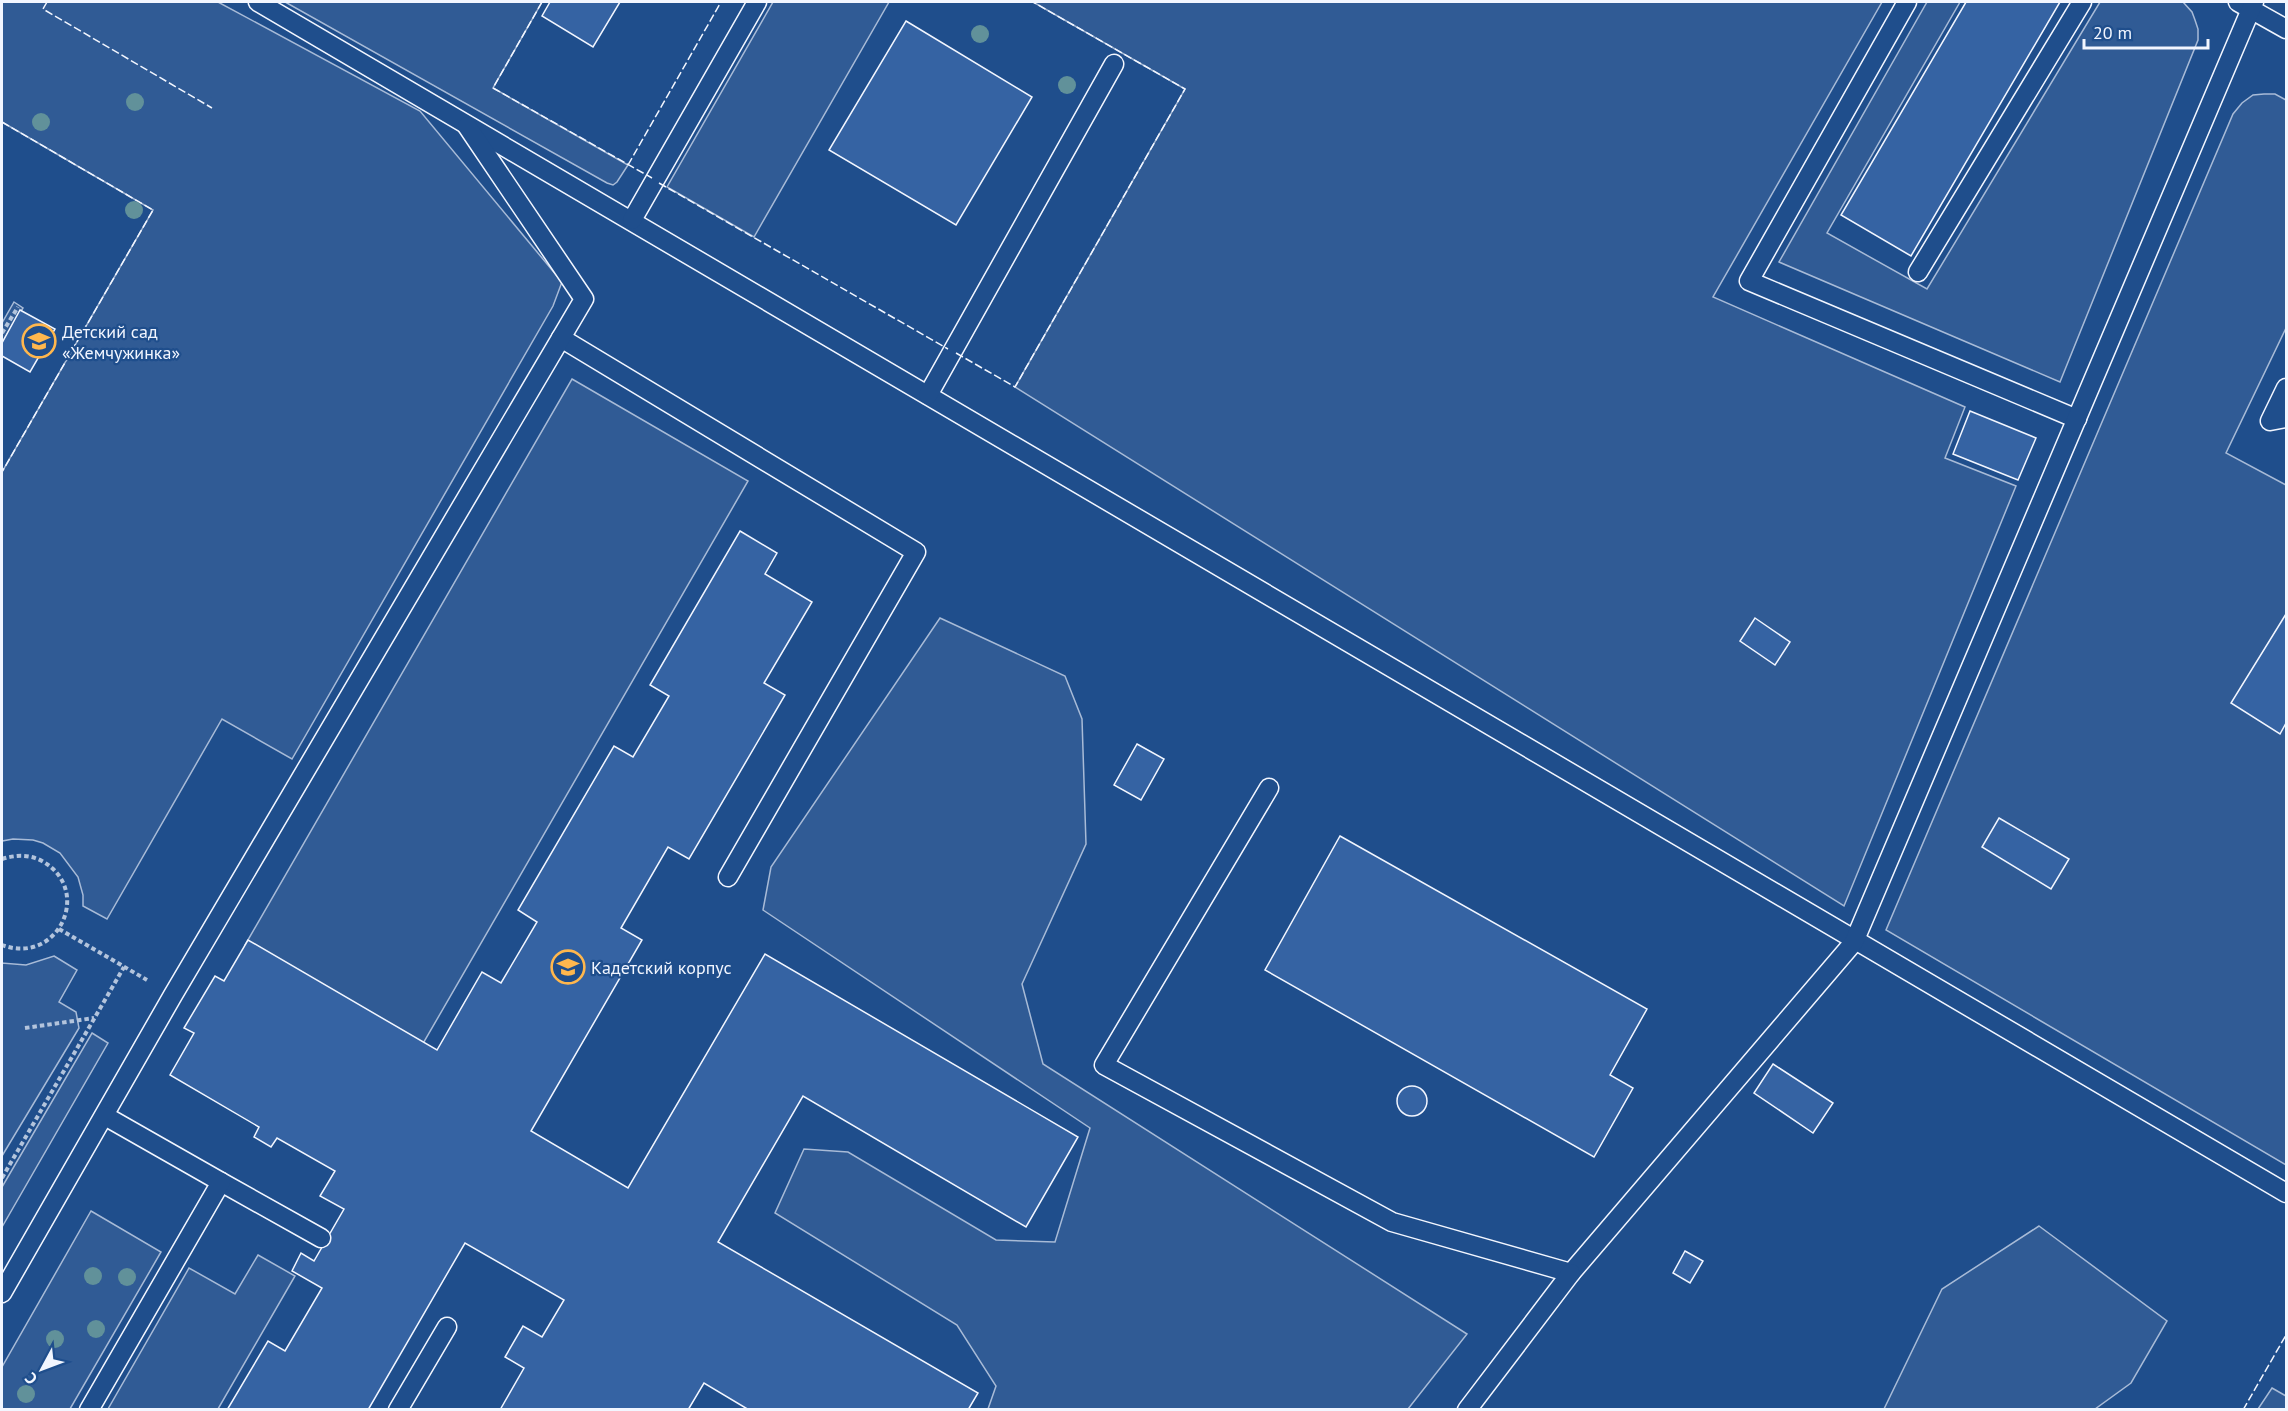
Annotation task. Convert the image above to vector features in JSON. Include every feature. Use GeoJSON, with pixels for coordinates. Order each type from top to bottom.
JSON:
{"type":"FeatureCollection","features":[{"type":"Feature","properties":{"kind":"lane"},"geometry":{"type":"LineString","coordinates":[[258,2],[2286,1194]]}},
{"type":"Feature","properties":{"kind":"lane"},"geometry":{"type":"LineString","coordinates":[[632,220],[758,2]]}},
{"type":"Feature","properties":{"kind":"lane"},"geometry":{"type":"LineString","coordinates":[[1907,2],[1749,281],[2077,419]]}},
{"type":"Feature","properties":{"kind":"lane"},"geometry":{"type":"LineString","coordinates":[[1918,272],[2082,2]]}},
{"type":"Feature","properties":{"kind":"lane"},"geometry":{"type":"LineString","coordinates":[[1467,1410],[1571,1273],[1854,942],[2077,419],[2248,4],[2286,29]]}},
{"type":"Feature","properties":{"kind":"lane"},"geometry":{"type":"LineString","coordinates":[[928,395],[1114,64]]}},
{"type":"Feature","properties":{"kind":"lane"},"geometry":{"type":"LineString","coordinates":[[2,1293],[173,995],[584,299],[464,122]]}},
{"type":"Feature","properties":{"kind":"lane"},"geometry":{"type":"LineString","coordinates":[[561,338],[916,552],[728,877]]}},
{"type":"Feature","properties":{"kind":"lane"},"geometry":{"type":"LineString","coordinates":[[2286,388],[2270,421],[2286,418]]}},
{"type":"Feature","properties":{"kind":"lane"},"geometry":{"type":"LineString","coordinates":[[1269,788],[1104,1065],[1392,1222],[1571,1273]]}},
{"type":"Feature","properties":{"kind":"lane"},"geometry":{"type":"LineString","coordinates":[[105,1116],[321,1238]]}},
{"type":"Feature","properties":{"kind":"lane"},"geometry":{"type":"LineString","coordinates":[[89,1410],[221,1182]]}},
{"type":"Feature","properties":{"kind":"lane"},"geometry":{"type":"LineString","coordinates":[[398,1410],[447,1328]]}},
{"type":"Feature","properties":{"kind":"path"},"geometry":{"type":"LineString","coordinates":[[2,333],[18,307]]}},
{"type":"Feature","properties":{"kind":"path"},"geometry":{"type":"LineString","coordinates":[[2,859],[13,856],[31,857],[54,870],[67,894],[66,912],[59,929],[47,941],[32,948],[16,950],[2,945]]}},
{"type":"Feature","properties":{"kind":"path"},"geometry":{"type":"LineString","coordinates":[[2,1178],[124,967],[59,929]]}},
{"type":"Feature","properties":{"kind":"path"},"geometry":{"type":"LineString","coordinates":[[25,1028],[95,1018]]}},
{"type":"Feature","properties":{"kind":"shaded area"},"geometry":{"type":"Polygon","coordinates":[[[2,2],[218,2],[420,111],[562,282],[553,306],[292,759],[222,719],[107,919],[83,906],[83,895],[78,877],[60,853],[33,840],[2,841],[2,472],[153,210],[2,122],[2,2]]]}},
{"type":"Feature","properties":{"kind":"shaded area"},"geometry":{"type":"Polygon","coordinates":[[[285,2],[542,2],[493,88],[628,165],[617,182],[613,185],[607,183],[285,2]]]}},
{"type":"Feature","properties":{"kind":"shaded area"},"geometry":{"type":"Polygon","coordinates":[[[773,2],[889,2],[754,237],[667,187],[773,2]]]}},
{"type":"Feature","properties":{"kind":"shaded area"},"geometry":{"type":"Polygon","coordinates":[[[1033,2],[1882,2],[1713,297],[1965,407],[1945,458],[2016,486],[1844,906],[1015,387],[1185,89],[1033,2]]]}},
{"type":"Feature","properties":{"kind":"shaded area"},"geometry":{"type":"Polygon","coordinates":[[[1927,2],[1960,2],[1827,233],[1927,289],[2100,2],[2183,2],[2192,12],[2195,20],[2198,40],[2060,382],[1779,262],[1927,2]]]}},
{"type":"Feature","properties":{"kind":"shaded area"},"geometry":{"type":"Polygon","coordinates":[[[2275,94],[2286,100],[2286,328],[2226,453],[2286,485],[2286,1165],[1886,930],[2233,114],[2253,95],[2275,94]]]}},
{"type":"Feature","properties":{"kind":"shaded area"},"geometry":{"type":"Polygon","coordinates":[[[14,302],[23,308],[3,341],[2,323],[14,302]]]}},
{"type":"Feature","properties":{"kind":"shaded area"},"geometry":{"type":"Polygon","coordinates":[[[572,379],[748,481],[421,1047],[245,945],[572,379]]]}},
{"type":"Feature","properties":{"kind":"shaded area"},"geometry":{"type":"Polygon","coordinates":[[[940,618],[1065,676],[1082,719],[1086,844],[1022,984],[1043,1064],[1467,1334],[1408,1409],[988,1409],[996,1386],[957,1325],[775,1213],[804,1149],[848,1152],[996,1240],[1055,1242],[1090,1128],[763,910],[771,867],[940,618]]]}},
{"type":"Feature","properties":{"kind":"shaded area"},"geometry":{"type":"Polygon","coordinates":[[[54,956],[77,970],[59,1002],[76,1012],[79,1028],[2,1156],[2,963],[26,965],[54,956]]]}},
{"type":"Feature","properties":{"kind":"shaded area"},"geometry":{"type":"Polygon","coordinates":[[[92,1033],[108,1043],[2,1227],[2,1187],[92,1033]]]}},
{"type":"Feature","properties":{"kind":"shaded area"},"geometry":{"type":"Polygon","coordinates":[[[91,1211],[161,1252],[70,1409],[2,1409],[2,1367],[91,1211]]]}},
{"type":"Feature","properties":{"kind":"shaded area"},"geometry":{"type":"Polygon","coordinates":[[[2039,1226],[2167,1321],[2131,1383],[2095,1409],[1884,1409],[1942,1289],[2039,1226]]]}},
{"type":"Feature","properties":{"kind":"shaded area"},"geometry":{"type":"Polygon","coordinates":[[[258,1255],[295,1276],[218,1409],[108,1409],[189,1268],[235,1294],[258,1255]]]}},
{"type":"Feature","properties":{"kind":"shaded area"},"geometry":{"type":"Polygon","coordinates":[[[2272,1388],[2286,1396],[2286,1409],[2258,1409],[2272,1388]]]}},
{"type":"Feature","properties":{"kind":"building"},"geometry":{"type":"Polygon","coordinates":[[[550,2],[620,2],[593,47],[542,16],[550,2]]]}},
{"type":"Feature","properties":{"kind":"building"},"geometry":{"type":"Polygon","coordinates":[[[1966,2],[2060,2],[1911,256],[1841,215],[1966,2]]]}},
{"type":"Feature","properties":{"kind":"building"},"geometry":{"type":"Polygon","coordinates":[[[906,21],[1032,97],[956,225],[829,150],[906,21]]]}},
{"type":"Feature","properties":{"kind":"building"},"geometry":{"type":"Polygon","coordinates":[[[20,310],[55,329],[30,372],[2,356],[2,343],[20,310]]]}},
{"type":"Feature","properties":{"kind":"building"},"geometry":{"type":"Polygon","coordinates":[[[1970,411],[2036,438],[2018,480],[1953,454],[1970,411]]]}},
{"type":"Feature","properties":{"kind":"building","name":"Кадетский корпус"},"geometry":{"type":"Polygon","coordinates":[[[740,531],[777,553],[765,574],[812,602],[764,683],[785,695],[689,859],[668,847],[621,928],[642,940],[531,1131],[628,1188],[765,954],[1078,1137],[1026,1227],[803,1096],[718,1242],[978,1393],[968,1410],[749,1410],[704,1383],[688,1410],[500,1410],[524,1368],[505,1357],[523,1326],[542,1337],[564,1300],[465,1243],[368,1410],[227,1410],[268,1341],[285,1351],[322,1288],[292,1271],[301,1253],[314,1261],[344,1209],[320,1196],[335,1171],[277,1138],[271,1147],[254,1137],[259,1127],[170,1075],[194,1033],[184,1028],[215,976],[224,981],[248,940],[437,1050],[482,972],[501,983],[537,922],[518,910],[614,746],[633,757],[669,696],[650,685],[740,531]]]}},
{"type":"Feature","properties":{"kind":"building"},"geometry":{"type":"Polygon","coordinates":[[[2286,614],[2286,723],[2280,734],[2231,703],[2286,614]]]}},
{"type":"Feature","properties":{"kind":"building"},"geometry":{"type":"Polygon","coordinates":[[[1755,618],[1790,642],[1775,665],[1740,641],[1755,618]]]}},
{"type":"Feature","properties":{"kind":"building"},"geometry":{"type":"Polygon","coordinates":[[[1137,744],[1164,759],[1141,800],[1114,785],[1137,744]]]}},
{"type":"Feature","properties":{"kind":"building"},"geometry":{"type":"Polygon","coordinates":[[[1999,818],[2069,859],[2051,889],[1982,847],[1999,818]]]}},
{"type":"Feature","properties":{"kind":"building"},"geometry":{"type":"Polygon","coordinates":[[[1340,836],[1647,1009],[1610,1075],[1633,1088],[1594,1157],[1265,970],[1340,836]]]}},
{"type":"Feature","properties":{"kind":"building"},"geometry":{"type":"Polygon","coordinates":[[[1773,1064],[1833,1103],[1813,1133],[1754,1093],[1773,1064]]]}},
{"type":"Feature","properties":{"kind":"building"},"geometry":{"type":"Polygon","coordinates":[[[1412,1086],[1418,1087],[1426,1095],[1426,1107],[1418,1115],[1412,1116],[1406,1115],[1398,1107],[1397,1101],[1398,1095],[1406,1087],[1412,1086]]]}},
{"type":"Feature","properties":{"kind":"building"},"geometry":{"type":"Polygon","coordinates":[[[1685,1251],[1703,1261],[1690,1283],[1673,1273],[1685,1251]]]}},
{"type":"Feature","properties":{"kind":"fence"},"geometry":{"type":"LineString","coordinates":[[47,2],[43,9],[212,108]]}},
{"type":"Feature","properties":{"kind":"fence"},"geometry":{"type":"LineString","coordinates":[[542,2],[493,88],[652,178]]}},
{"type":"Feature","properties":{"kind":"fence"},"geometry":{"type":"LineString","coordinates":[[628,165],[721,2]]}},
{"type":"Feature","properties":{"kind":"fence"},"geometry":{"type":"LineString","coordinates":[[956,353],[1015,387],[1185,89],[1033,2]]}},
{"type":"Feature","properties":{"kind":"fence"},"geometry":{"type":"LineString","coordinates":[[2,122],[153,210],[2,472]]}},
{"type":"Feature","properties":{"kind":"fence"},"geometry":{"type":"LineString","coordinates":[[659,183],[948,349]]}},
{"type":"Feature","properties":{"kind":"fence"},"geometry":{"type":"LineString","coordinates":[[2243,1410],[2286,1335]]}},
{"type":"Feature","properties":{"kind":"place","name":"Детский сад «Жемчужинка»"},"geometry":{"type":"Point","coordinates":[39,341]}},
{"type":"Feature","properties":{"kind":"place","name":"Кадетский корпус"},"geometry":{"type":"Point","coordinates":[568,967]}}]}
